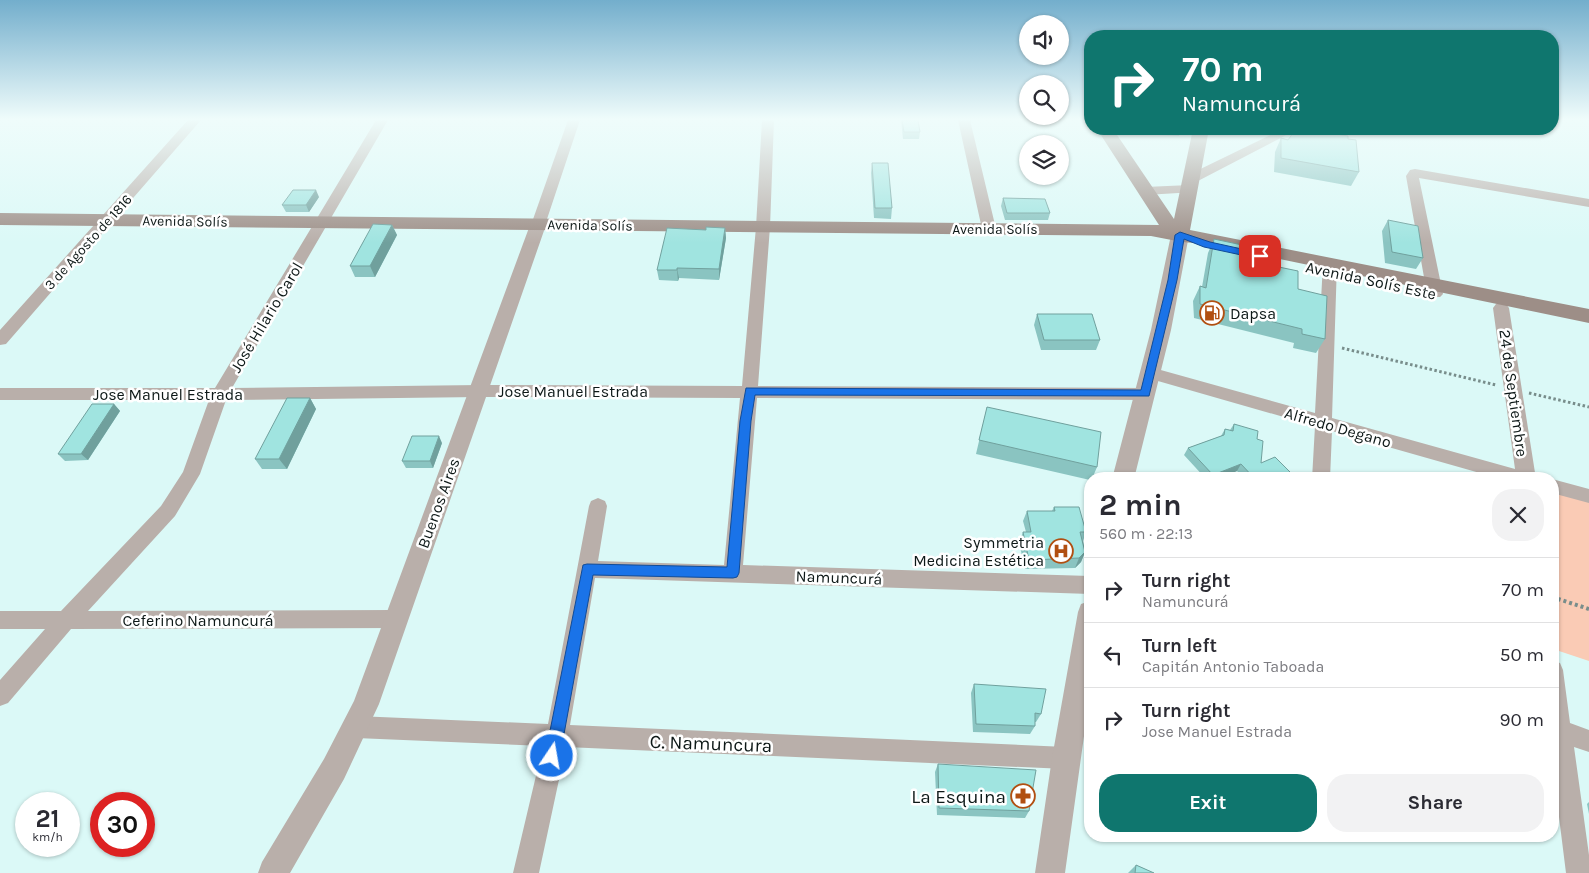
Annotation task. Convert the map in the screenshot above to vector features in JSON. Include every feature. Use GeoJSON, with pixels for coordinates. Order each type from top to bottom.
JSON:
{"type":"FeatureCollection","features":[{"type":"Feature","properties":{"kind":"main road"},"geometry":{"type":"LineString","coordinates":[[1125,161],[1164,220],[1180,235]]}},
{"type":"Feature","properties":{"kind":"main road"},"geometry":{"type":"LineString","coordinates":[[1180,235],[1195,161]]}},
{"type":"Feature","properties":{"kind":"main road","name":"Avenida Solís"},"geometry":{"type":"LineString","coordinates":[[0,219],[1151,230],[1180,235]]}},
{"type":"Feature","properties":{"kind":"main road","name":"Avenida Solís Este"},"geometry":{"type":"LineString","coordinates":[[1180,235],[1208,245],[1330,267],[1434,289],[1589,316]]}},
{"type":"Feature","properties":{"kind":"main road","name":"Avenida Solís Este"},"geometry":{"type":"LineString","coordinates":[[1434,289],[1501,308],[1589,327]]}},
{"type":"Feature","properties":{"kind":"street","name":"3 de Agosto de 1816"},"geometry":{"type":"LineString","coordinates":[[0,340],[159,161]]}},
{"type":"Feature","properties":{"kind":"street","name":"José Hilario Carol"},"geometry":{"type":"LineString","coordinates":[[0,696],[66,620],[168,510],[178,496],[191,474],[220,394],[358,161]]}},
{"type":"Feature","properties":{"kind":"street","name":"Buenos Aires"},"geometry":{"type":"LineString","coordinates":[[272,873],[335,768],[356,727],[480,391],[560,161]]}},
{"type":"Feature","properties":{"kind":"street"},"geometry":{"type":"LineString","coordinates":[[733,573],[750,391],[763,227],[766,161]]}},
{"type":"Feature","properties":{"kind":"street"},"geometry":{"type":"LineString","coordinates":[[973,161],[989,229]]}},
{"type":"Feature","properties":{"kind":"street"},"geometry":{"type":"LineString","coordinates":[[1220,161],[1227,162]]}},
{"type":"Feature","properties":{"kind":"street"},"geometry":{"type":"LineString","coordinates":[[1145,191],[1191,184],[1227,162]]}},
{"type":"Feature","properties":{"kind":"street"},"geometry":{"type":"LineString","coordinates":[[1434,289],[1412,176],[1415,173],[1589,203]]}},
{"type":"Feature","properties":{"kind":"street"},"geometry":{"type":"LineString","coordinates":[[1125,472],[1172,280],[1180,235]]}},
{"type":"Feature","properties":{"kind":"street"},"geometry":{"type":"LineString","coordinates":[[1321,472],[1330,267]]}},
{"type":"Feature","properties":{"kind":"street","name":"24 de Septiembre"},"geometry":{"type":"LineString","coordinates":[[1501,308],[1525,472]]}},
{"type":"Feature","properties":{"kind":"street","name":"Alfredo Degano"},"geometry":{"type":"LineString","coordinates":[[1150,373],[1501,472]]}},
{"type":"Feature","properties":{"kind":"street","name":"Jose Manuel Estrada"},"geometry":{"type":"LineString","coordinates":[[0,394],[480,391],[1145,394]]}},
{"type":"Feature","properties":{"kind":"street"},"geometry":{"type":"LineString","coordinates":[[1559,488],[1589,496]]}},
{"type":"Feature","properties":{"kind":"street"},"geometry":{"type":"LineString","coordinates":[[526,873],[557,736],[598,506]]}},
{"type":"Feature","properties":{"kind":"street","name":"Namuncurá"},"geometry":{"type":"LineString","coordinates":[[587,569],[1084,585]]}},
{"type":"Feature","properties":{"kind":"street","name":"Ceferino Namuncurá"},"geometry":{"type":"LineString","coordinates":[[0,620],[395,619]]}},
{"type":"Feature","properties":{"kind":"street"},"geometry":{"type":"LineString","coordinates":[[1050,873],[1084,648]]}},
{"type":"Feature","properties":{"kind":"street","name":"C. Namuncura"},"geometry":{"type":"LineString","coordinates":[[356,727],[1066,758]]}},
{"type":"Feature","properties":{"kind":"street"},"geometry":{"type":"LineString","coordinates":[[1559,731],[1589,741]]}},
{"type":"Feature","properties":{"kind":"street"},"geometry":{"type":"LineString","coordinates":[[1559,750],[1578,873]]}},
{"type":"Feature","properties":{"kind":"path"},"geometry":{"type":"LineString","coordinates":[[1327,345],[1589,407]]}},
{"type":"Feature","properties":{"kind":"path"},"geometry":{"type":"LineString","coordinates":[[1559,599],[1589,608]]}},
{"type":"Feature","properties":{"kind":"shaded area"},"geometry":{"type":"Polygon","coordinates":[[[1559,488],[1589,496],[1589,661],[1559,651],[1559,488]]]}},
{"type":"Feature","properties":{"kind":"building"},"geometry":{"type":"Polygon","coordinates":[[[1296,161],[1358,161],[1359,172],[1296,161]]]}},
{"type":"Feature","properties":{"kind":"building"},"geometry":{"type":"Polygon","coordinates":[[[872,163],[888,163],[892,208],[875,208],[872,163]]]}},
{"type":"Feature","properties":{"kind":"building"},"geometry":{"type":"Polygon","coordinates":[[[293,190],[316,190],[306,205],[282,205],[293,190]]]}},
{"type":"Feature","properties":{"kind":"building"},"geometry":{"type":"Polygon","coordinates":[[[1003,198],[1045,199],[1050,213],[1007,213],[1003,198]]]}},
{"type":"Feature","properties":{"kind":"building"},"geometry":{"type":"Polygon","coordinates":[[[1388,220],[1418,226],[1423,258],[1392,252],[1388,220]]]}},
{"type":"Feature","properties":{"kind":"building"},"geometry":{"type":"Polygon","coordinates":[[[373,224],[392,225],[370,266],[350,266],[373,224]]]}},
{"type":"Feature","properties":{"kind":"building"},"geometry":{"type":"Polygon","coordinates":[[[706,227],[725,228],[719,269],[677,268],[677,270],[657,270],[667,228],[706,230],[706,227]]]}},
{"type":"Feature","properties":{"kind":"building"},"geometry":{"type":"Polygon","coordinates":[[[1214,239],[1275,252],[1274,266],[1298,271],[1298,289],[1327,296],[1325,339],[1302,334],[1302,329],[1200,304],[1200,286],[1206,288],[1214,239]]]}},
{"type":"Feature","properties":{"kind":"building"},"geometry":{"type":"Polygon","coordinates":[[[1037,314],[1092,314],[1100,340],[1044,340],[1037,314]]]}},
{"type":"Feature","properties":{"kind":"building"},"geometry":{"type":"Polygon","coordinates":[[[287,398],[310,398],[279,459],[255,459],[287,398]]]}},
{"type":"Feature","properties":{"kind":"building"},"geometry":{"type":"Polygon","coordinates":[[[92,404],[114,404],[81,454],[58,454],[92,404]]]}},
{"type":"Feature","properties":{"kind":"building"},"geometry":{"type":"Polygon","coordinates":[[[987,407],[1101,432],[1097,467],[979,440],[987,407]]]}},
{"type":"Feature","properties":{"kind":"building"},"geometry":{"type":"Polygon","coordinates":[[[1234,424],[1258,431],[1257,439],[1263,441],[1261,463],[1275,457],[1290,472],[1248,472],[1241,464],[1221,472],[1210,472],[1188,448],[1224,435],[1225,429],[1233,431],[1234,424]]]}},
{"type":"Feature","properties":{"kind":"building"},"geometry":{"type":"Polygon","coordinates":[[[412,436],[439,436],[430,461],[402,461],[412,436]]]}},
{"type":"Feature","properties":{"kind":"building"},"geometry":{"type":"Polygon","coordinates":[[[1054,507],[1079,507],[1084,525],[1084,532],[1080,532],[1084,553],[1079,558],[1029,560],[1023,532],[1031,532],[1027,511],[1055,511],[1054,507]]]}},
{"type":"Feature","properties":{"kind":"building"},"geometry":{"type":"Polygon","coordinates":[[[974,684],[1046,689],[1041,714],[1035,713],[1035,726],[976,724],[974,684]]]}},
{"type":"Feature","properties":{"kind":"building"},"geometry":{"type":"Polygon","coordinates":[[[938,764],[1036,770],[1029,811],[939,808],[938,764]]]}},
{"type":"Feature","properties":{"kind":"building"},"geometry":{"type":"Polygon","coordinates":[[[1136,865],[1154,873],[1135,873],[1136,865]]]}},
{"type":"Feature","properties":{"kind":"place","name":"Dapsa"},"geometry":{"type":"Point","coordinates":[1212,313]}},
{"type":"Feature","properties":{"kind":"place","name":"Symmetria Medicina Estética"},"geometry":{"type":"Point","coordinates":[1061,551]}},
{"type":"Feature","properties":{"kind":"place","name":"La Esquina"},"geometry":{"type":"Point","coordinates":[1023,796]}},
{"type":"Feature","properties":{"kind":"route"},"geometry":{"type":"LineString","coordinates":[[552,756],[587,569],[733,573],[750,391],[1145,394],[1161,330],[1180,235],[1208,245],[1260,256]]}}]}
